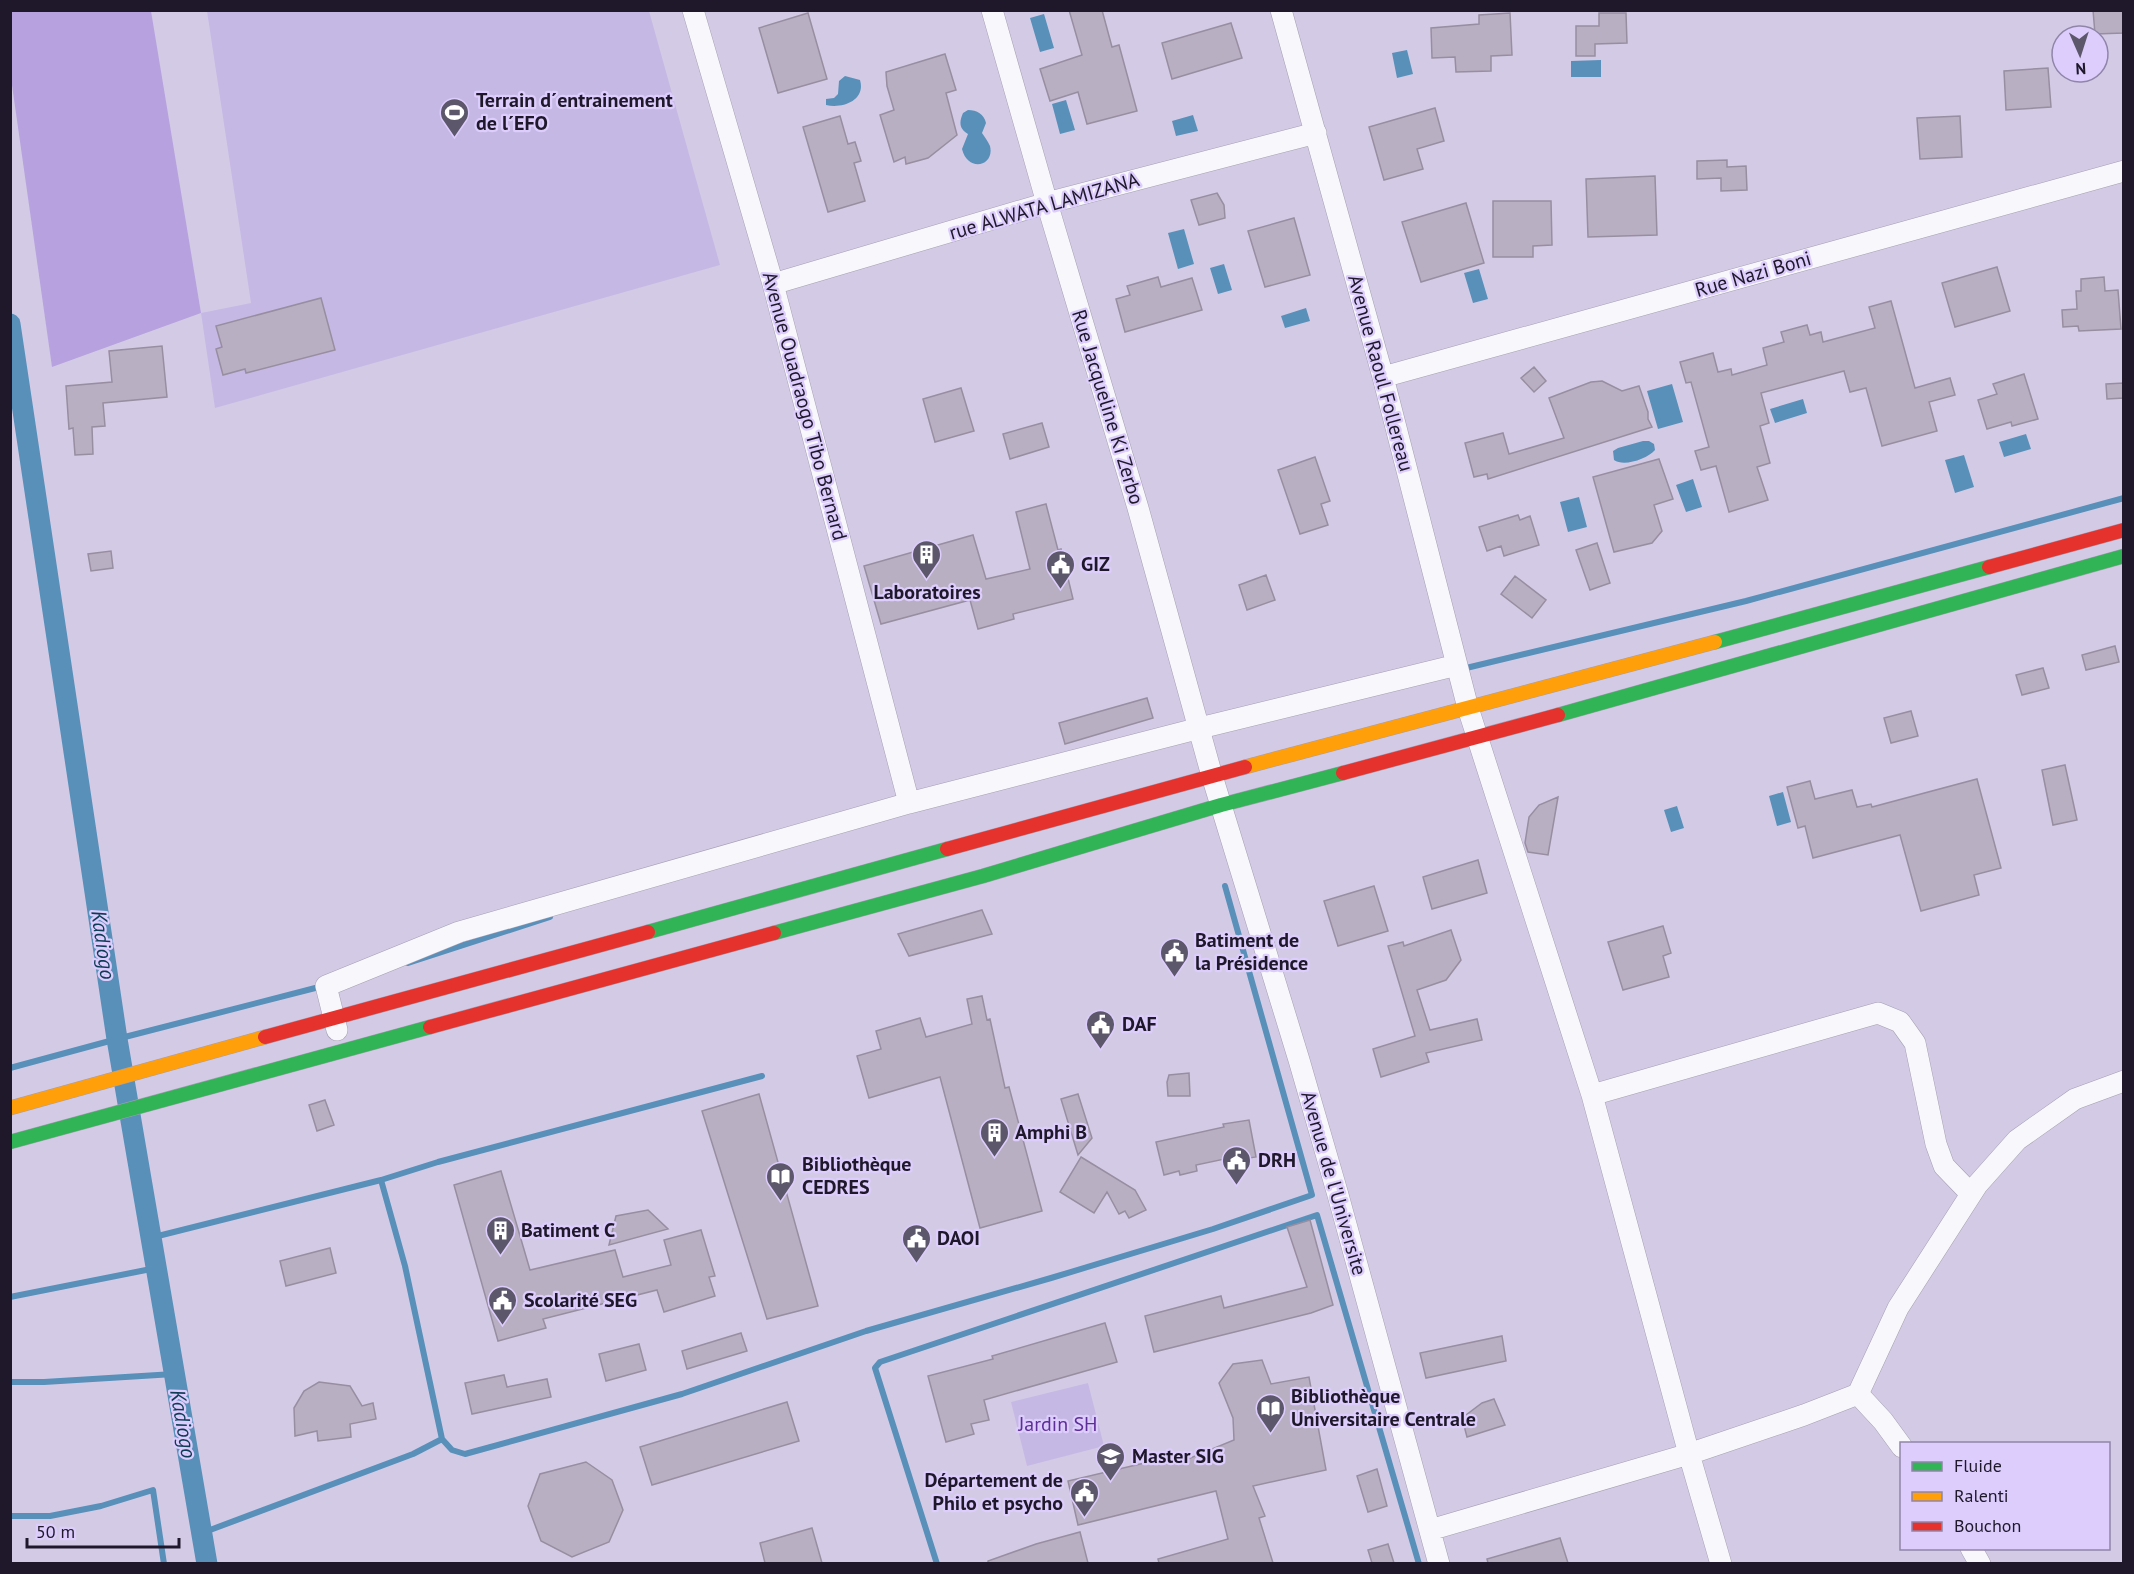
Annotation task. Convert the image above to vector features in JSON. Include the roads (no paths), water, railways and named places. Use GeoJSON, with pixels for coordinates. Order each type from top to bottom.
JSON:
{"type":"FeatureCollection","features":[{"type":"Feature","properties":{"kind":"main road"},"geometry":{"type":"LineString","coordinates":[[10,1108],[1212,776],[2124,530]]}},
{"type":"Feature","properties":{"kind":"main road"},"geometry":{"type":"LineString","coordinates":[[10,1142],[983,876],[1221,805],[1478,737],[2124,556]]}},
{"type":"Feature","properties":{"kind":"street","name":"Avenue Ouadraogo Tibo Bernard"},"geometry":{"type":"LineString","coordinates":[[693,10],[773,284],[909,803]]}},
{"type":"Feature","properties":{"kind":"street","name":"Rue Jacqueline Ki Zerbo"},"geometry":{"type":"LineString","coordinates":[[992,10],[1138,508],[1221,805]]}},
{"type":"Feature","properties":{"kind":"street","name":"Avenue Raoul Follereau"},"geometry":{"type":"LineString","coordinates":[[1281,10],[1383,377],[1468,708],[1592,1095],[1689,1454],[1721,1563]]}},
{"type":"Feature","properties":{"kind":"street","name":"rue ALWATA LAMIZANA"},"geometry":{"type":"LineString","coordinates":[[773,284],[1047,203],[1316,133]]}},
{"type":"Feature","properties":{"kind":"street","name":"Rue Nazi Boni"},"geometry":{"type":"LineString","coordinates":[[1383,377],[2124,171]]}},
{"type":"Feature","properties":{"kind":"street"},"geometry":{"type":"LineString","coordinates":[[342,1052],[326,986],[459,932],[909,803],[1457,665]]}},
{"type":"Feature","properties":{"kind":"street","name":"Avenue de l'Universite"},"geometry":{"type":"LineString","coordinates":[[1221,805],[1325,1150],[1439,1563]]}},
{"type":"Feature","properties":{"kind":"street"},"geometry":{"type":"LineString","coordinates":[[1592,1095],[1878,1013],[1900,1022],[1915,1043],[1936,1144],[1944,1166],[1971,1194]]}},
{"type":"Feature","properties":{"kind":"street"},"geometry":{"type":"LineString","coordinates":[[1430,1530],[1689,1454],[1858,1394],[1898,1308],[1977,1185],[2017,1140],[2075,1099],[2124,1081]]}},
{"type":"Feature","properties":{"kind":"street"},"geometry":{"type":"LineString","coordinates":[[1858,1394],[1883,1420],[1900,1444]]}},
{"type":"Feature","properties":{"kind":"street"},"geometry":{"type":"LineString","coordinates":[[1972,1550],[1980,1563]]}},
{"type":"Feature","properties":{"kind":"water"},"geometry":{"type":"Polygon","coordinates":[[[1044,14],[1054,48],[1040,52],[1030,18],[1044,14]]]}},
{"type":"Feature","properties":{"kind":"water"},"geometry":{"type":"Polygon","coordinates":[[[1407,50],[1413,74],[1397,78],[1392,53],[1407,50]]]}},
{"type":"Feature","properties":{"kind":"water"},"geometry":{"type":"Polygon","coordinates":[[[1601,60],[1601,77],[1571,77],[1571,61],[1601,60]]]}},
{"type":"Feature","properties":{"kind":"water"},"geometry":{"type":"Polygon","coordinates":[[[845,76],[860,80],[860,93],[852,102],[839,106],[826,105],[826,99],[834,98],[838,94],[839,81],[845,76]]]}},
{"type":"Feature","properties":{"kind":"water"},"geometry":{"type":"Polygon","coordinates":[[[1066,100],[1075,130],[1060,134],[1052,104],[1066,100]]]}},
{"type":"Feature","properties":{"kind":"water"},"geometry":{"type":"Polygon","coordinates":[[[968,110],[980,113],[986,123],[982,133],[990,146],[990,153],[989,158],[980,164],[975,164],[965,157],[962,149],[968,134],[961,128],[961,119],[963,113],[968,110]]]}},
{"type":"Feature","properties":{"kind":"water"},"geometry":{"type":"Polygon","coordinates":[[[1193,115],[1198,131],[1176,136],[1172,121],[1193,115]]]}},
{"type":"Feature","properties":{"kind":"water"},"geometry":{"type":"Polygon","coordinates":[[[1184,229],[1194,264],[1178,269],[1168,233],[1184,229]]]}},
{"type":"Feature","properties":{"kind":"water"},"geometry":{"type":"Polygon","coordinates":[[[1224,264],[1232,290],[1218,294],[1210,268],[1224,264]]]}},
{"type":"Feature","properties":{"kind":"water"},"geometry":{"type":"Polygon","coordinates":[[[1479,269],[1488,299],[1473,303],[1464,273],[1479,269]]]}},
{"type":"Feature","properties":{"kind":"water"},"geometry":{"type":"Polygon","coordinates":[[[1306,308],[1310,321],[1285,328],[1281,316],[1306,308]]]}},
{"type":"Feature","properties":{"kind":"water"},"geometry":{"type":"Polygon","coordinates":[[[1672,384],[1683,422],[1658,429],[1647,391],[1672,384]]]}},
{"type":"Feature","properties":{"kind":"water"},"geometry":{"type":"Polygon","coordinates":[[[1803,399],[1807,413],[1775,423],[1770,409],[1803,399]]]}},
{"type":"Feature","properties":{"kind":"water"},"geometry":{"type":"Polygon","coordinates":[[[2026,434],[2031,449],[2004,457],[1999,442],[2026,434]]]}},
{"type":"Feature","properties":{"kind":"water"},"geometry":{"type":"Polygon","coordinates":[[[1643,441],[1654,444],[1655,450],[1635,461],[1624,463],[1614,460],[1613,451],[1643,441]]]}},
{"type":"Feature","properties":{"kind":"water"},"geometry":{"type":"Polygon","coordinates":[[[1964,455],[1974,487],[1955,493],[1945,460],[1964,455]]]}},
{"type":"Feature","properties":{"kind":"water"},"geometry":{"type":"Polygon","coordinates":[[[1693,479],[1702,507],[1686,512],[1676,485],[1693,479]]]}},
{"type":"Feature","properties":{"kind":"water"},"geometry":{"type":"Polygon","coordinates":[[[1579,497],[1587,527],[1568,532],[1560,502],[1579,497]]]}},
{"type":"Feature","properties":{"kind":"water"},"geometry":{"type":"Polygon","coordinates":[[[1783,792],[1791,822],[1777,826],[1769,796],[1783,792]]]}},
{"type":"Feature","properties":{"kind":"water"},"geometry":{"type":"Polygon","coordinates":[[[1677,806],[1684,828],[1671,832],[1664,810],[1677,806]]]}},
{"type":"Feature","properties":{"kind":"waterway","name":"Kadiogo"},"geometry":{"type":"LineString","coordinates":[[10,324],[117,1039],[207,1564]]}},
{"type":"Feature","properties":{"kind":"waterway"},"geometry":{"type":"LineString","coordinates":[[1462,669],[1746,601],[2124,498]]}},
{"type":"Feature","properties":{"kind":"waterway"},"geometry":{"type":"LineString","coordinates":[[381,1180],[405,1266],[442,1439],[452,1450],[465,1454],[682,1394],[866,1331],[1213,1229],[1312,1195],[1225,886]]}},
{"type":"Feature","properties":{"kind":"waterway"},"geometry":{"type":"LineString","coordinates":[[408,963],[550,917]]}},
{"type":"Feature","properties":{"kind":"waterway"},"geometry":{"type":"LineString","coordinates":[[10,1068],[323,986]]}},
{"type":"Feature","properties":{"kind":"waterway"},"geometry":{"type":"LineString","coordinates":[[150,1238],[381,1180],[438,1162],[762,1076]]}},
{"type":"Feature","properties":{"kind":"waterway"},"geometry":{"type":"LineString","coordinates":[[937,1564],[875,1368],[880,1362],[1317,1215],[1419,1564]]}},
{"type":"Feature","properties":{"kind":"waterway"},"geometry":{"type":"LineString","coordinates":[[10,1297],[156,1268]]}},
{"type":"Feature","properties":{"kind":"waterway"},"geometry":{"type":"LineString","coordinates":[[10,1382],[174,1374]]}},
{"type":"Feature","properties":{"kind":"waterway"},"geometry":{"type":"LineString","coordinates":[[202,1533],[413,1454],[442,1439]]}},
{"type":"Feature","properties":{"kind":"waterway"},"geometry":{"type":"LineString","coordinates":[[10,1516],[50,1516],[101,1506],[153,1490],[164,1564]]}},
{"type":"Feature","properties":{"kind":"place","name":"Terrain d´entrainement de l´EFO"},"geometry":{"type":"Point","coordinates":[455,138]}},
{"type":"Feature","properties":{"kind":"place","name":"Laboratoires"},"geometry":{"type":"Point","coordinates":[927,580]}},
{"type":"Feature","properties":{"kind":"place","name":"GIZ"},"geometry":{"type":"Point","coordinates":[1060,590]}},
{"type":"Feature","properties":{"kind":"place","name":"Batiment de la Présidence"},"geometry":{"type":"Point","coordinates":[1174,978]}},
{"type":"Feature","properties":{"kind":"place","name":"DAF"},"geometry":{"type":"Point","coordinates":[1101,1050]}},
{"type":"Feature","properties":{"kind":"place","name":"Amphi B"},"geometry":{"type":"Point","coordinates":[994,1158]}},
{"type":"Feature","properties":{"kind":"place","name":"DRH"},"geometry":{"type":"Point","coordinates":[1237,1186]}},
{"type":"Feature","properties":{"kind":"place","name":"Bibliothèque CEDRES"},"geometry":{"type":"Point","coordinates":[781,1202]}},
{"type":"Feature","properties":{"kind":"place","name":"Batiment C"},"geometry":{"type":"Point","coordinates":[500,1256]}},
{"type":"Feature","properties":{"kind":"place","name":"DAOI"},"geometry":{"type":"Point","coordinates":[916,1264]}},
{"type":"Feature","properties":{"kind":"place","name":"Scolarité SEG"},"geometry":{"type":"Point","coordinates":[503,1326]}},
{"type":"Feature","properties":{"kind":"place","name":"Bibliothèque Universitaire Centrale"},"geometry":{"type":"Point","coordinates":[1270,1434]}},
{"type":"Feature","properties":{"kind":"place","name":"Master SIG"},"geometry":{"type":"Point","coordinates":[1111,1482]}},
{"type":"Feature","properties":{"kind":"place","name":"Département de Philo et psycho"},"geometry":{"type":"Point","coordinates":[1084,1518]}},
{"type":"Feature","properties":{"kind":"park label","name":"Jardin SH"},"geometry":{"type":"Point","coordinates":[1058,1424]}}]}
